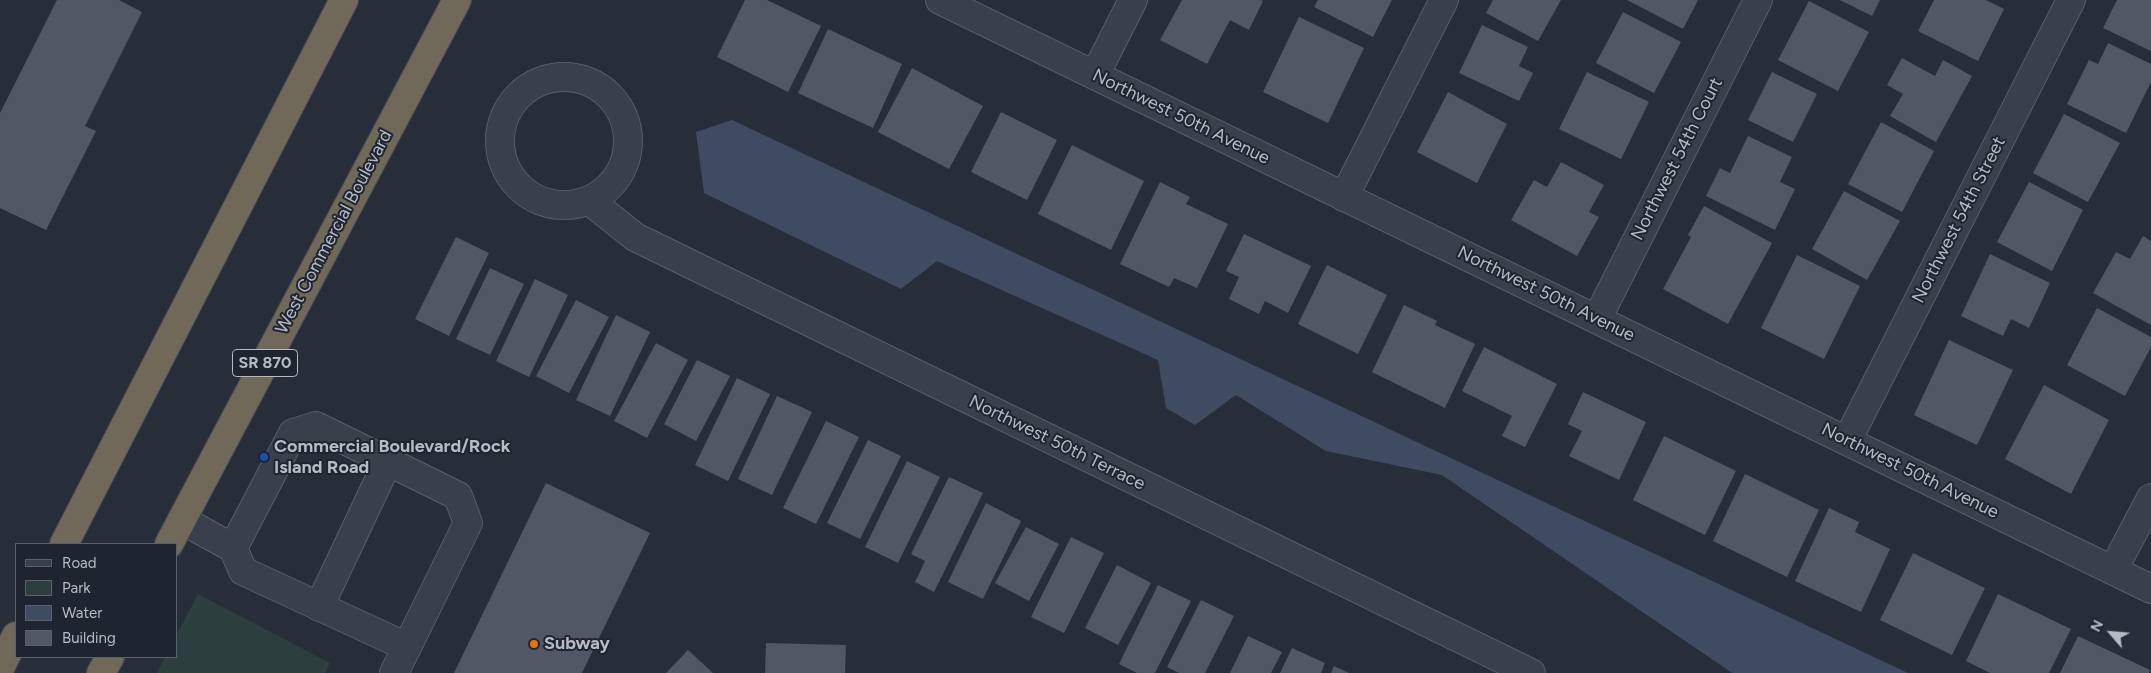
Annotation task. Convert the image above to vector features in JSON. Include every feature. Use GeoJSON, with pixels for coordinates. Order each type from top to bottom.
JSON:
{"type":"FeatureCollection","features":[{"type":"Feature","properties":{"kind":"highway"},"geometry":{"type":"LineString","coordinates":[[65,543],[344,0]]}},
{"type":"Feature","properties":{"kind":"highway","name":"West Commercial Boulevard"},"geometry":{"type":"LineString","coordinates":[[170,543],[457,0]]}},
{"type":"Feature","properties":{"kind":"highway"},"geometry":{"type":"LineString","coordinates":[[0,668],[15,638]]}},
{"type":"Feature","properties":{"kind":"highway"},"geometry":{"type":"LineString","coordinates":[[101,673],[109,658]]}},
{"type":"Feature","properties":{"kind":"street","name":"Northwest 50th Avenue"},"geometry":{"type":"LineString","coordinates":[[940,0],[2151,588]]}},
{"type":"Feature","properties":{"kind":"street"},"geometry":{"type":"LineString","coordinates":[[1095,75],[1133,0]]}},
{"type":"Feature","properties":{"kind":"street"},"geometry":{"type":"LineString","coordinates":[[1344,197],[1444,0]]}},
{"type":"Feature","properties":{"kind":"street","name":"Northwest 54th Court"},"geometry":{"type":"LineString","coordinates":[[1597,319],[1758,0]]}},
{"type":"Feature","properties":{"kind":"street","name":"Northwest 54th Street"},"geometry":{"type":"LineString","coordinates":[[1847,441],[2071,0]]}},
{"type":"Feature","properties":{"kind":"street"},"geometry":{"type":"LineString","coordinates":[[560,76],[583,79],[603,89],[618,105],[627,126],[629,148],[622,170],[609,188],[590,201],[571,206],[544,202],[532,198],[516,185],[504,168],[499,148],[501,127],[508,108],[521,92],[538,82],[560,76]]}},
{"type":"Feature","properties":{"kind":"street","name":"Northwest 50th Terrace"},"geometry":{"type":"LineString","coordinates":[[590,201],[635,237],[1531,673]]}},
{"type":"Feature","properties":{"kind":"street"},"geometry":{"type":"LineString","coordinates":[[234,548],[293,433],[316,426],[458,496],[468,524],[394,673]]}},
{"type":"Feature","properties":{"kind":"street"},"geometry":{"type":"LineString","coordinates":[[319,606],[388,461]]}},
{"type":"Feature","properties":{"kind":"street"},"geometry":{"type":"LineString","coordinates":[[2113,570],[2151,498]]}},
{"type":"Feature","properties":{"kind":"street"},"geometry":{"type":"LineString","coordinates":[[182,520],[234,548],[243,571],[407,647]]}},
{"type":"Feature","properties":{"kind":"green space"},"geometry":{"type":"Polygon","coordinates":[[[198,594],[330,663],[325,673],[157,673],[164,658],[178,658],[178,632],[198,594]]]}},
{"type":"Feature","properties":{"kind":"water"},"geometry":{"type":"Polygon","coordinates":[[[732,120],[1908,673],[1732,673],[1442,475],[1326,451],[1236,395],[1195,425],[1166,408],[1158,360],[937,261],[901,289],[704,193],[696,132],[732,120]]]}},
{"type":"Feature","properties":{"kind":"building"},"geometry":{"type":"Polygon","coordinates":[[[57,0],[119,0],[142,12],[85,126],[96,131],[46,230],[0,208],[0,113],[57,0]]]}},
{"type":"Feature","properties":{"kind":"building"},"geometry":{"type":"Polygon","coordinates":[[[745,0],[767,0],[821,26],[788,92],[717,57],[745,0]]]}},
{"type":"Feature","properties":{"kind":"building"},"geometry":{"type":"Polygon","coordinates":[[[1182,0],[1263,1],[1249,30],[1230,20],[1207,64],[1160,40],[1182,0]]]}},
{"type":"Feature","properties":{"kind":"building"},"geometry":{"type":"Polygon","coordinates":[[[1318,0],[1392,0],[1373,37],[1314,7],[1318,0]]]}},
{"type":"Feature","properties":{"kind":"building"},"geometry":{"type":"Polygon","coordinates":[[[1493,0],[1561,0],[1538,41],[1486,13],[1493,0]]]}},
{"type":"Feature","properties":{"kind":"building"},"geometry":{"type":"Polygon","coordinates":[[[1627,0],[1698,0],[1683,29],[1627,0]]]}},
{"type":"Feature","properties":{"kind":"building"},"geometry":{"type":"Polygon","coordinates":[[[1840,0],[1880,0],[1872,16],[1840,0]]]}},
{"type":"Feature","properties":{"kind":"building"},"geometry":{"type":"Polygon","coordinates":[[[1934,0],[1986,0],[2004,9],[1978,61],[1918,31],[1934,0]]]}},
{"type":"Feature","properties":{"kind":"building"},"geometry":{"type":"Polygon","coordinates":[[[2117,0],[2151,0],[2151,51],[2103,28],[2117,0]]]}},
{"type":"Feature","properties":{"kind":"building"},"geometry":{"type":"Polygon","coordinates":[[[1809,1],[1869,32],[1838,91],[1778,60],[1809,1]]]}},
{"type":"Feature","properties":{"kind":"building"},"geometry":{"type":"Polygon","coordinates":[[[1623,12],[1681,42],[1654,93],[1596,63],[1623,12]]]}},
{"type":"Feature","properties":{"kind":"building"},"geometry":{"type":"Polygon","coordinates":[[[1299,17],[1364,48],[1328,123],[1263,92],[1299,17]]]}},
{"type":"Feature","properties":{"kind":"building"},"geometry":{"type":"Polygon","coordinates":[[[1482,25],[1528,47],[1519,66],[1533,73],[1519,101],[1459,73],[1482,25]]]}},
{"type":"Feature","properties":{"kind":"building"},"geometry":{"type":"Polygon","coordinates":[[[828,29],[902,64],[873,128],[798,93],[828,29]]]}},
{"type":"Feature","properties":{"kind":"building"},"geometry":{"type":"Polygon","coordinates":[[[2108,43],[2151,64],[2151,82],[2126,133],[2067,104],[2089,60],[2098,64],[2108,43]]]}},
{"type":"Feature","properties":{"kind":"building"},"geometry":{"type":"Polygon","coordinates":[[[1902,58],[1935,76],[1943,60],[1972,76],[1936,142],[1890,116],[1903,94],[1887,85],[1902,58]]]}},
{"type":"Feature","properties":{"kind":"building"},"geometry":{"type":"Polygon","coordinates":[[[912,68],[983,106],[949,169],[878,132],[912,68]]]}},
{"type":"Feature","properties":{"kind":"building"},"geometry":{"type":"Polygon","coordinates":[[[1587,72],[1649,102],[1621,159],[1559,129],[1587,72]]]}},
{"type":"Feature","properties":{"kind":"building"},"geometry":{"type":"Polygon","coordinates":[[[1772,72],[1817,94],[1793,142],[1748,120],[1772,72]]]}},
{"type":"Feature","properties":{"kind":"building"},"geometry":{"type":"Polygon","coordinates":[[[1448,92],[1507,124],[1477,183],[1417,152],[1448,92]]]}},
{"type":"Feature","properties":{"kind":"building"},"geometry":{"type":"Polygon","coordinates":[[[1001,112],[1057,140],[1027,200],[971,172],[1001,112]]]}},
{"type":"Feature","properties":{"kind":"building"},"geometry":{"type":"Polygon","coordinates":[[[2064,114],[2120,143],[2088,202],[2033,173],[2064,114]]]}},
{"type":"Feature","properties":{"kind":"building"},"geometry":{"type":"Polygon","coordinates":[[[1881,122],[1934,151],[1902,212],[1848,184],[1881,122]]]}},
{"type":"Feature","properties":{"kind":"building"},"geometry":{"type":"Polygon","coordinates":[[[1748,136],[1792,157],[1780,182],[1795,189],[1775,230],[1706,196],[1720,168],[1730,173],[1748,136]]]}},
{"type":"Feature","properties":{"kind":"building"},"geometry":{"type":"Polygon","coordinates":[[[1072,145],[1144,181],[1111,250],[1038,214],[1072,145]]]}},
{"type":"Feature","properties":{"kind":"building"},"geometry":{"type":"Polygon","coordinates":[[[1561,162],[1604,185],[1589,212],[1599,217],[1577,256],[1511,220],[1534,180],[1547,187],[1561,162]]]}},
{"type":"Feature","properties":{"kind":"building"},"geometry":{"type":"Polygon","coordinates":[[[1160,182],[1190,197],[1186,204],[1228,224],[1197,288],[1174,278],[1169,287],[1120,264],[1160,182]]]}},
{"type":"Feature","properties":{"kind":"building"},"geometry":{"type":"Polygon","coordinates":[[[2029,182],[2083,210],[2052,271],[1997,242],[2029,182]]]}},
{"type":"Feature","properties":{"kind":"building"},"geometry":{"type":"Polygon","coordinates":[[[1844,191],[1900,221],[1867,280],[1812,249],[1844,191]]]}},
{"type":"Feature","properties":{"kind":"building"},"geometry":{"type":"Polygon","coordinates":[[[1704,206],[1772,243],[1728,324],[1663,289],[1691,237],[1688,235],[1704,206]]]}},
{"type":"Feature","properties":{"kind":"building"},"geometry":{"type":"Polygon","coordinates":[[[1244,234],[1311,266],[1288,313],[1265,301],[1259,314],[1229,299],[1239,277],[1226,271],[1244,234]]]}},
{"type":"Feature","properties":{"kind":"building"},"geometry":{"type":"Polygon","coordinates":[[[2143,236],[2151,241],[2151,325],[2093,293],[2116,252],[2130,259],[2143,236]]]}},
{"type":"Feature","properties":{"kind":"building"},"geometry":{"type":"Polygon","coordinates":[[[456,237],[489,253],[449,336],[415,319],[456,237]]]}},
{"type":"Feature","properties":{"kind":"building"},"geometry":{"type":"Polygon","coordinates":[[[1990,254],[2050,283],[2029,328],[2011,319],[2003,336],[1961,316],[1990,254]]]}},
{"type":"Feature","properties":{"kind":"building"},"geometry":{"type":"Polygon","coordinates":[[[1797,255],[1860,286],[1824,359],[1761,328],[1797,255]]]}},
{"type":"Feature","properties":{"kind":"building"},"geometry":{"type":"Polygon","coordinates":[[[1327,265],[1387,295],[1358,354],[1298,324],[1327,265]]]}},
{"type":"Feature","properties":{"kind":"building"},"geometry":{"type":"Polygon","coordinates":[[[490,268],[524,284],[490,355],[456,339],[490,268]]]}},
{"type":"Feature","properties":{"kind":"building"},"geometry":{"type":"Polygon","coordinates":[[[535,279],[568,295],[529,377],[496,361],[535,279]]]}},
{"type":"Feature","properties":{"kind":"building"},"geometry":{"type":"Polygon","coordinates":[[[576,300],[609,317],[569,393],[536,376],[576,300]]]}},
{"type":"Feature","properties":{"kind":"building"},"geometry":{"type":"Polygon","coordinates":[[[1404,305],[1437,321],[1435,325],[1475,344],[1445,408],[1372,372],[1404,305]]]}},
{"type":"Feature","properties":{"kind":"building"},"geometry":{"type":"Polygon","coordinates":[[[2097,308],[2151,337],[2151,347],[2125,396],[2067,365],[2097,308]]]}},
{"type":"Feature","properties":{"kind":"building"},"geometry":{"type":"Polygon","coordinates":[[[616,315],[650,332],[610,416],[576,400],[616,315]]]}},
{"type":"Feature","properties":{"kind":"building"},"geometry":{"type":"Polygon","coordinates":[[[1949,340],[2013,370],[1977,445],[1914,415],[1949,340]]]}},
{"type":"Feature","properties":{"kind":"building"},"geometry":{"type":"Polygon","coordinates":[[[656,343],[688,360],[647,438],[614,421],[656,343]]]}},
{"type":"Feature","properties":{"kind":"building"},"geometry":{"type":"Polygon","coordinates":[[[1484,347],[1557,384],[1525,447],[1502,436],[1512,416],[1462,391],[1484,347]]]}},
{"type":"Feature","properties":{"kind":"building"},"geometry":{"type":"Polygon","coordinates":[[[697,360],[730,376],[696,441],[664,424],[697,360]]]}},
{"type":"Feature","properties":{"kind":"building"},"geometry":{"type":"Polygon","coordinates":[[[737,378],[770,394],[728,481],[695,465],[737,378]]]}},
{"type":"Feature","properties":{"kind":"building"},"geometry":{"type":"Polygon","coordinates":[[[2044,385],[2109,420],[2071,494],[2005,459],[2044,385]]]}},
{"type":"Feature","properties":{"kind":"building"},"geometry":{"type":"Polygon","coordinates":[[[1583,392],[1646,422],[1619,480],[1569,456],[1582,431],[1568,424],[1583,392]]]}},
{"type":"Feature","properties":{"kind":"building"},"geometry":{"type":"Polygon","coordinates":[[[777,396],[812,412],[772,495],[738,479],[777,396]]]}},
{"type":"Feature","properties":{"kind":"building"},"geometry":{"type":"Polygon","coordinates":[[[826,421],[859,437],[816,524],[783,508],[826,421]]]}},
{"type":"Feature","properties":{"kind":"building"},"geometry":{"type":"Polygon","coordinates":[[[1664,436],[1736,471],[1705,535],[1633,500],[1664,436]]]}},
{"type":"Feature","properties":{"kind":"building"},"geometry":{"type":"Polygon","coordinates":[[[868,440],[901,456],[860,539],[827,523],[868,440]]]}},
{"type":"Feature","properties":{"kind":"building"},"geometry":{"type":"Polygon","coordinates":[[[907,461],[940,477],[898,563],[865,547],[907,461]]]}},
{"type":"Feature","properties":{"kind":"building"},"geometry":{"type":"Polygon","coordinates":[[[1745,474],[1819,510],[1787,577],[1713,541],[1745,474]]]}},
{"type":"Feature","properties":{"kind":"building"},"geometry":{"type":"Polygon","coordinates":[[[949,477],[983,493],[934,592],[915,582],[925,561],[911,554],[949,477]]]}},
{"type":"Feature","properties":{"kind":"building"},"geometry":{"type":"Polygon","coordinates":[[[546,483],[650,533],[582,673],[454,673],[546,483]]]}},
{"type":"Feature","properties":{"kind":"building"},"geometry":{"type":"Polygon","coordinates":[[[986,503],[1021,521],[983,599],[948,582],[986,503]]]}},
{"type":"Feature","properties":{"kind":"building"},"geometry":{"type":"Polygon","coordinates":[[[1829,508],[1859,522],[1855,532],[1890,549],[1861,612],[1795,581],[1829,508]]]}},
{"type":"Feature","properties":{"kind":"building"},"geometry":{"type":"Polygon","coordinates":[[[1026,527],[1059,544],[1029,601],[995,583],[1026,527]]]}},
{"type":"Feature","properties":{"kind":"building"},"geometry":{"type":"Polygon","coordinates":[[[1071,537],[1104,553],[1064,633],[1031,617],[1071,537]]]}},
{"type":"Feature","properties":{"kind":"building"},"geometry":{"type":"Polygon","coordinates":[[[1913,553],[1985,588],[1952,655],[1880,620],[1913,553]]]}},
{"type":"Feature","properties":{"kind":"building"},"geometry":{"type":"Polygon","coordinates":[[[1117,565],[1151,583],[1118,645],[1085,628],[1117,565]]]}},
{"type":"Feature","properties":{"kind":"building"},"geometry":{"type":"Polygon","coordinates":[[[1158,585],[1191,601],[1155,673],[1137,673],[1119,664],[1158,585]]]}},
{"type":"Feature","properties":{"kind":"building"},"geometry":{"type":"Polygon","coordinates":[[[1998,594],[2071,629],[2049,673],[1990,673],[1966,661],[1998,594]]]}},
{"type":"Feature","properties":{"kind":"building"},"geometry":{"type":"Polygon","coordinates":[[[1201,600],[1234,616],[1205,673],[1179,673],[1167,667],[1201,600]]]}},
{"type":"Feature","properties":{"kind":"building"},"geometry":{"type":"Polygon","coordinates":[[[1248,636],[1282,652],[1271,673],[1230,673],[1248,636]]]}},
{"type":"Feature","properties":{"kind":"building"},"geometry":{"type":"Polygon","coordinates":[[[2078,636],[2150,670],[2149,673],[2060,673],[2078,636]]]}},
{"type":"Feature","properties":{"kind":"building"},"geometry":{"type":"Polygon","coordinates":[[[766,643],[846,645],[845,673],[765,673],[766,643]]]}},
{"type":"Feature","properties":{"kind":"building"},"geometry":{"type":"Polygon","coordinates":[[[1292,648],[1325,663],[1321,673],[1280,673],[1292,648]]]}},
{"type":"Feature","properties":{"kind":"building"},"geometry":{"type":"Polygon","coordinates":[[[688,650],[713,673],[666,673],[688,650]]]}},
{"type":"Feature","properties":{"kind":"building"},"geometry":{"type":"Polygon","coordinates":[[[1334,666],[1349,673],[1331,673],[1334,666]]]}},
{"type":"Feature","properties":{"kind":"place","name":"Commercial Boulevard/Rock Island Road"},"geometry":{"type":"Point","coordinates":[264,457]}},
{"type":"Feature","properties":{"kind":"place","name":"Subway"},"geometry":{"type":"Point","coordinates":[534,644]}}]}
